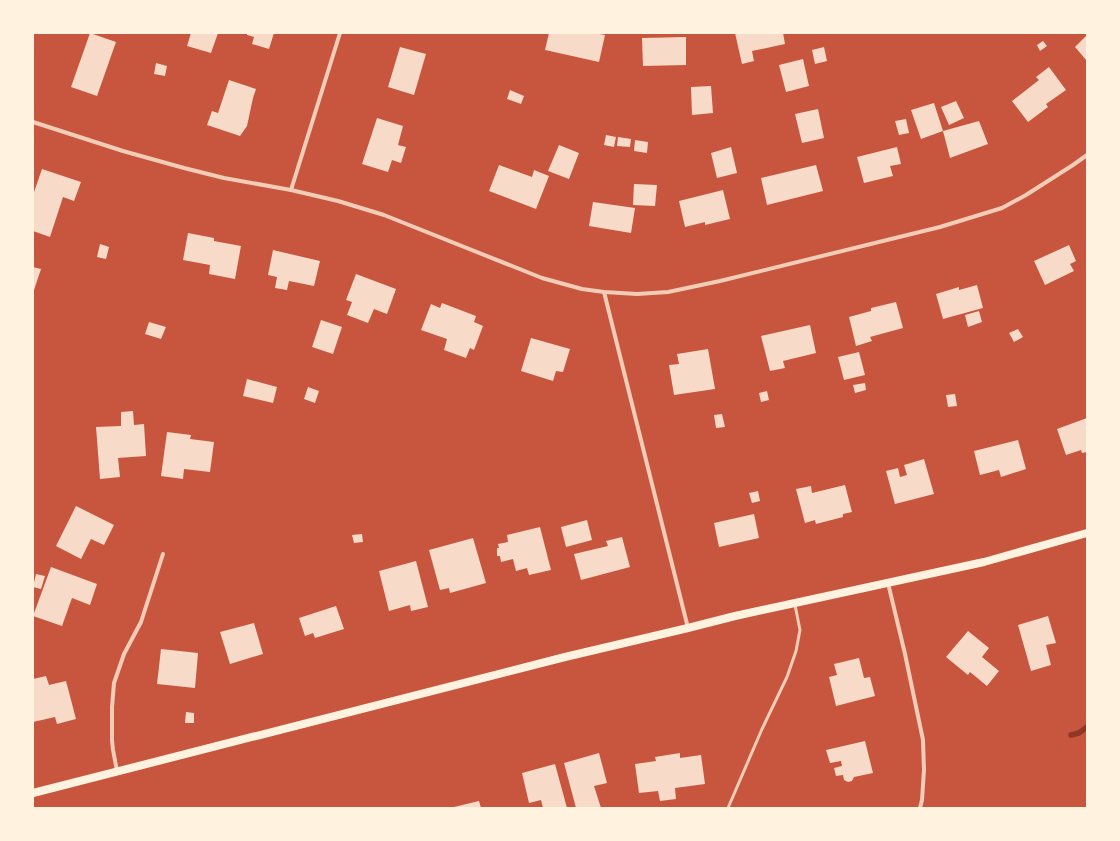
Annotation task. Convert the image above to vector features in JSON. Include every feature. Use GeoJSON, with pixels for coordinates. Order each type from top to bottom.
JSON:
{"type":"FeatureCollection","features":[{"type":"Feature","properties":{"kind":"main road"},"geometry":{"type":"LineString","coordinates":[[33,793],[565,656],[736,616],[984,562],[1087,533]]}},
{"type":"Feature","properties":{"kind":"street"},"geometry":{"type":"LineString","coordinates":[[291,190],[340,33]]}},
{"type":"Feature","properties":{"kind":"street"},"geometry":{"type":"LineString","coordinates":[[33,122],[124,151],[184,168],[224,178],[291,190],[338,201],[384,215],[542,278],[582,289],[637,294],[668,292],[720,281],[940,228],[1002,208],[1073,166],[1087,155]]}},
{"type":"Feature","properties":{"kind":"street"},"geometry":{"type":"LineString","coordinates":[[604,292],[688,628]]}},
{"type":"Feature","properties":{"kind":"street"},"geometry":{"type":"LineString","coordinates":[[117,772],[112,740],[114,683],[124,654],[141,622],[163,554]]}},
{"type":"Feature","properties":{"kind":"street"},"geometry":{"type":"LineString","coordinates":[[888,583],[923,740],[924,770],[920,808]]}},
{"type":"Feature","properties":{"kind":"lane"},"geometry":{"type":"LineString","coordinates":[[728,808],[762,729],[788,677],[796,651],[800,630],[794,603]]}},
{"type":"Feature","properties":{"kind":"building"},"geometry":{"type":"Polygon","coordinates":[[[90,33],[116,42],[97,96],[71,87],[90,33]]]}},
{"type":"Feature","properties":{"kind":"building"},"geometry":{"type":"Polygon","coordinates":[[[191,33],[218,33],[211,53],[187,46],[191,33]]]}},
{"type":"Feature","properties":{"kind":"building"},"geometry":{"type":"Polygon","coordinates":[[[247,33],[274,33],[269,49],[252,44],[254,37],[247,35],[247,33]]]}},
{"type":"Feature","properties":{"kind":"building"},"geometry":{"type":"Polygon","coordinates":[[[549,33],[594,33],[605,35],[599,62],[545,50],[549,33]]]}},
{"type":"Feature","properties":{"kind":"building"},"geometry":{"type":"Polygon","coordinates":[[[735,33],[783,33],[785,44],[752,51],[754,61],[742,64],[735,33]]]}},
{"type":"Feature","properties":{"kind":"building"},"geometry":{"type":"Polygon","coordinates":[[[1087,35],[1087,61],[1075,47],[1087,35]]]}},
{"type":"Feature","properties":{"kind":"building"},"geometry":{"type":"Polygon","coordinates":[[[686,37],[686,65],[643,66],[642,38],[686,37]]]}},
{"type":"Feature","properties":{"kind":"building"},"geometry":{"type":"Polygon","coordinates":[[[1043,41],[1047,46],[1040,51],[1037,45],[1043,41]]]}},
{"type":"Feature","properties":{"kind":"building"},"geometry":{"type":"Polygon","coordinates":[[[400,47],[426,54],[414,95],[388,87],[400,47]]]}},
{"type":"Feature","properties":{"kind":"building"},"geometry":{"type":"Polygon","coordinates":[[[824,47],[827,61],[815,64],[812,50],[824,47]]]}},
{"type":"Feature","properties":{"kind":"building"},"geometry":{"type":"Polygon","coordinates":[[[803,59],[809,86],[786,92],[779,65],[803,59]]]}},
{"type":"Feature","properties":{"kind":"building"},"geometry":{"type":"Polygon","coordinates":[[[156,63],[167,66],[165,76],[154,74],[156,63]]]}},
{"type":"Feature","properties":{"kind":"building"},"geometry":{"type":"Polygon","coordinates":[[[1049,67],[1066,90],[1046,104],[1048,107],[1028,122],[1012,101],[1039,80],[1036,77],[1049,67]]]}},
{"type":"Feature","properties":{"kind":"building"},"geometry":{"type":"Polygon","coordinates":[[[229,80],[256,89],[247,126],[240,136],[207,125],[212,111],[218,113],[229,80]]]}},
{"type":"Feature","properties":{"kind":"building"},"geometry":{"type":"Polygon","coordinates":[[[711,86],[713,113],[692,115],[691,87],[711,86]]]}},
{"type":"Feature","properties":{"kind":"building"},"geometry":{"type":"Polygon","coordinates":[[[510,90],[524,96],[521,104],[507,99],[510,90]]]}},
{"type":"Feature","properties":{"kind":"building"},"geometry":{"type":"Polygon","coordinates":[[[956,101],[964,118],[949,125],[941,107],[956,101]]]}},
{"type":"Feature","properties":{"kind":"building"},"geometry":{"type":"Polygon","coordinates":[[[934,103],[943,131],[921,139],[911,110],[934,103]]]}},
{"type":"Feature","properties":{"kind":"building"},"geometry":{"type":"Polygon","coordinates":[[[818,109],[824,138],[802,143],[795,114],[818,109]]]}},
{"type":"Feature","properties":{"kind":"building"},"geometry":{"type":"Polygon","coordinates":[[[377,118],[403,126],[398,145],[406,147],[401,163],[392,160],[388,172],[362,164],[377,118]]]}},
{"type":"Feature","properties":{"kind":"building"},"geometry":{"type":"Polygon","coordinates":[[[906,119],[909,133],[899,135],[895,121],[906,119]]]}},
{"type":"Feature","properties":{"kind":"building"},"geometry":{"type":"Polygon","coordinates":[[[979,121],[988,144],[950,158],[943,131],[979,121]]]}},
{"type":"Feature","properties":{"kind":"building"},"geometry":{"type":"Polygon","coordinates":[[[606,135],[616,137],[614,147],[604,145],[606,135]]]}},
{"type":"Feature","properties":{"kind":"building"},"geometry":{"type":"Polygon","coordinates":[[[618,137],[631,139],[630,147],[617,146],[618,137]]]}},
{"type":"Feature","properties":{"kind":"building"},"geometry":{"type":"Polygon","coordinates":[[[635,140],[648,142],[647,153],[634,151],[635,140]]]}},
{"type":"Feature","properties":{"kind":"building"},"geometry":{"type":"Polygon","coordinates":[[[559,145],[579,153],[569,179],[548,171],[559,145]]]}},
{"type":"Feature","properties":{"kind":"building"},"geometry":{"type":"Polygon","coordinates":[[[731,147],[737,173],[717,178],[711,153],[731,147]]]}},
{"type":"Feature","properties":{"kind":"building"},"geometry":{"type":"Polygon","coordinates":[[[897,147],[901,164],[890,166],[893,176],[864,183],[857,157],[897,147]]]}},
{"type":"Feature","properties":{"kind":"building"},"geometry":{"type":"Polygon","coordinates":[[[499,165],[532,177],[534,170],[549,176],[536,209],[489,191],[499,165]]]}},
{"type":"Feature","properties":{"kind":"building"},"geometry":{"type":"Polygon","coordinates":[[[816,165],[823,191],[767,205],[761,178],[816,165]]]}},
{"type":"Feature","properties":{"kind":"building"},"geometry":{"type":"Polygon","coordinates":[[[42,169],[81,182],[74,201],[63,197],[50,237],[33,231],[33,195],[42,169]]]}},
{"type":"Feature","properties":{"kind":"building"},"geometry":{"type":"Polygon","coordinates":[[[634,184],[657,185],[655,206],[633,205],[634,184]]]}},
{"type":"Feature","properties":{"kind":"building"},"geometry":{"type":"Polygon","coordinates":[[[723,190],[730,219],[705,225],[705,222],[685,227],[679,201],[723,190]]]}},
{"type":"Feature","properties":{"kind":"building"},"geometry":{"type":"Polygon","coordinates":[[[593,202],[635,208],[631,233],[589,226],[593,202]]]}},
{"type":"Feature","properties":{"kind":"building"},"geometry":{"type":"Polygon","coordinates":[[[188,233],[214,238],[214,241],[241,246],[235,279],[209,274],[210,265],[183,260],[188,233]]]}},
{"type":"Feature","properties":{"kind":"building"},"geometry":{"type":"Polygon","coordinates":[[[100,244],[109,247],[106,259],[97,257],[100,244]]]}},
{"type":"Feature","properties":{"kind":"building"},"geometry":{"type":"Polygon","coordinates":[[[1069,245],[1076,261],[1070,264],[1074,271],[1045,285],[1034,261],[1069,245]]]}},
{"type":"Feature","properties":{"kind":"building"},"geometry":{"type":"Polygon","coordinates":[[[273,250],[320,261],[314,286],[289,281],[287,290],[275,288],[277,277],[268,275],[273,250]]]}},
{"type":"Feature","properties":{"kind":"building"},"geometry":{"type":"Polygon","coordinates":[[[33,267],[41,269],[33,293],[33,267]]]}},
{"type":"Feature","properties":{"kind":"building"},"geometry":{"type":"Polygon","coordinates":[[[356,274],[396,289],[387,314],[374,309],[368,323],[347,315],[352,302],[346,300],[356,274]]]}},
{"type":"Feature","properties":{"kind":"building"},"geometry":{"type":"Polygon","coordinates":[[[977,285],[983,308],[943,319],[936,294],[959,287],[959,290],[977,285]]]}},
{"type":"Feature","properties":{"kind":"building"},"geometry":{"type":"Polygon","coordinates":[[[896,302],[903,328],[870,337],[872,341],[856,346],[849,317],[871,311],[871,308],[896,302]]]}},
{"type":"Feature","properties":{"kind":"building"},"geometry":{"type":"Polygon","coordinates":[[[442,303],[476,316],[474,322],[483,326],[474,350],[470,348],[466,358],[444,350],[447,339],[421,330],[431,304],[440,308],[442,303]]]}},
{"type":"Feature","properties":{"kind":"building"},"geometry":{"type":"Polygon","coordinates":[[[979,311],[982,322],[968,327],[965,315],[979,311]]]}},
{"type":"Feature","properties":{"kind":"building"},"geometry":{"type":"Polygon","coordinates":[[[321,320],[342,327],[333,354],[312,347],[321,320]]]}},
{"type":"Feature","properties":{"kind":"building"},"geometry":{"type":"Polygon","coordinates":[[[149,322],[166,327],[161,339],[145,334],[149,322]]]}},
{"type":"Feature","properties":{"kind":"building"},"geometry":{"type":"Polygon","coordinates":[[[810,325],[816,353],[783,361],[785,368],[770,371],[761,336],[810,325]]]}},
{"type":"Feature","properties":{"kind":"building"},"geometry":{"type":"Polygon","coordinates":[[[1018,329],[1023,337],[1014,342],[1009,333],[1018,329]]]}},
{"type":"Feature","properties":{"kind":"building"},"geometry":{"type":"Polygon","coordinates":[[[531,338],[570,349],[563,372],[556,371],[553,381],[521,371],[531,338]]]}},
{"type":"Feature","properties":{"kind":"building"},"geometry":{"type":"Polygon","coordinates":[[[708,349],[715,389],[674,395],[669,365],[679,364],[677,354],[708,349]]]}},
{"type":"Feature","properties":{"kind":"building"},"geometry":{"type":"Polygon","coordinates":[[[859,352],[865,375],[844,380],[838,357],[859,352]]]}},
{"type":"Feature","properties":{"kind":"building"},"geometry":{"type":"Polygon","coordinates":[[[247,379],[277,387],[273,403],[243,396],[247,379]]]}},
{"type":"Feature","properties":{"kind":"building"},"geometry":{"type":"Polygon","coordinates":[[[865,383],[866,390],[855,393],[853,385],[865,383]]]}},
{"type":"Feature","properties":{"kind":"building"},"geometry":{"type":"Polygon","coordinates":[[[308,387],[319,391],[315,403],[304,399],[308,387]]]}},
{"type":"Feature","properties":{"kind":"building"},"geometry":{"type":"Polygon","coordinates":[[[767,391],[769,400],[761,402],[759,393],[767,391]]]}},
{"type":"Feature","properties":{"kind":"building"},"geometry":{"type":"Polygon","coordinates":[[[955,394],[957,406],[948,407],[946,395],[955,394]]]}},
{"type":"Feature","properties":{"kind":"building"},"geometry":{"type":"Polygon","coordinates":[[[133,411],[134,425],[144,424],[146,456],[118,458],[120,477],[100,479],[96,427],[121,426],[121,412],[133,411]]]}},
{"type":"Feature","properties":{"kind":"building"},"geometry":{"type":"Polygon","coordinates":[[[722,414],[725,427],[716,428],[714,415],[722,414]]]}},
{"type":"Feature","properties":{"kind":"building"},"geometry":{"type":"Polygon","coordinates":[[[1087,418],[1087,452],[1082,453],[1081,450],[1066,455],[1057,429],[1087,418]]]}},
{"type":"Feature","properties":{"kind":"building"},"geometry":{"type":"Polygon","coordinates":[[[167,432],[191,435],[190,439],[214,442],[210,472],[184,469],[183,479],[161,476],[167,432]]]}},
{"type":"Feature","properties":{"kind":"building"},"geometry":{"type":"Polygon","coordinates":[[[1018,440],[1026,469],[1001,477],[999,470],[980,475],[974,451],[1018,440]]]}},
{"type":"Feature","properties":{"kind":"building"},"geometry":{"type":"Polygon","coordinates":[[[924,459],[934,494],[895,504],[886,471],[898,468],[900,477],[907,475],[904,465],[924,459]]]}},
{"type":"Feature","properties":{"kind":"building"},"geometry":{"type":"Polygon","coordinates":[[[845,485],[852,512],[843,514],[843,517],[816,524],[815,520],[805,523],[796,489],[811,486],[812,493],[845,485]]]}},
{"type":"Feature","properties":{"kind":"building"},"geometry":{"type":"Polygon","coordinates":[[[758,491],[760,501],[752,503],[749,493],[758,491]]]}},
{"type":"Feature","properties":{"kind":"building"},"geometry":{"type":"Polygon","coordinates":[[[76,506],[114,525],[104,545],[91,539],[81,559],[56,546],[76,506]]]}},
{"type":"Feature","properties":{"kind":"building"},"geometry":{"type":"Polygon","coordinates":[[[754,514],[759,538],[719,547],[714,523],[754,514]]]}},
{"type":"Feature","properties":{"kind":"building"},"geometry":{"type":"Polygon","coordinates":[[[587,520],[592,540],[566,547],[561,527],[587,520]]]}},
{"type":"Feature","properties":{"kind":"building"},"geometry":{"type":"Polygon","coordinates":[[[540,527],[551,570],[529,575],[527,568],[516,571],[513,559],[501,562],[500,556],[497,556],[497,548],[499,548],[498,544],[508,542],[507,535],[540,527]]]}},
{"type":"Feature","properties":{"kind":"building"},"geometry":{"type":"Polygon","coordinates":[[[362,534],[363,542],[354,543],[352,535],[362,534]]]}},
{"type":"Feature","properties":{"kind":"building"},"geometry":{"type":"Polygon","coordinates":[[[622,537],[630,567],[581,580],[574,554],[608,546],[606,541],[622,537]]]}},
{"type":"Feature","properties":{"kind":"building"},"geometry":{"type":"Polygon","coordinates":[[[473,538],[486,583],[450,593],[449,588],[440,590],[429,550],[473,538]]]}},
{"type":"Feature","properties":{"kind":"building"},"geometry":{"type":"Polygon","coordinates":[[[416,561],[428,607],[411,611],[410,605],[389,611],[379,571],[416,561]]]}},
{"type":"Feature","properties":{"kind":"building"},"geometry":{"type":"Polygon","coordinates":[[[51,567],[97,584],[90,605],[72,598],[62,626],[33,616],[51,567]]]}},
{"type":"Feature","properties":{"kind":"building"},"geometry":{"type":"Polygon","coordinates":[[[36,574],[45,576],[41,589],[33,587],[36,574]]]}},
{"type":"Feature","properties":{"kind":"building"},"geometry":{"type":"Polygon","coordinates":[[[336,606],[344,629],[315,638],[313,633],[305,636],[299,618],[336,606]]]}},
{"type":"Feature","properties":{"kind":"building"},"geometry":{"type":"Polygon","coordinates":[[[1048,616],[1056,643],[1046,645],[1051,665],[1031,671],[1018,625],[1048,616]]]}},
{"type":"Feature","properties":{"kind":"building"},"geometry":{"type":"Polygon","coordinates":[[[254,623],[263,654],[230,664],[220,632],[254,623]]]}},
{"type":"Feature","properties":{"kind":"building"},"geometry":{"type":"Polygon","coordinates":[[[968,631],[989,648],[982,657],[999,671],[987,686],[970,672],[968,675],[946,657],[968,631]]]}},
{"type":"Feature","properties":{"kind":"building"},"geometry":{"type":"Polygon","coordinates":[[[161,649],[198,653],[195,688],[157,684],[161,649]]]}},
{"type":"Feature","properties":{"kind":"building"},"geometry":{"type":"Polygon","coordinates":[[[859,658],[864,678],[870,677],[875,696],[836,706],[829,677],[837,675],[834,664],[859,658]]]}},
{"type":"Feature","properties":{"kind":"building"},"geometry":{"type":"Polygon","coordinates":[[[46,676],[49,685],[66,681],[76,719],[57,724],[55,717],[33,722],[33,679],[46,676]]]}},
{"type":"Feature","properties":{"kind":"building"},"geometry":{"type":"Polygon","coordinates":[[[186,712],[194,713],[194,723],[185,723],[186,712]]]}},
{"type":"Feature","properties":{"kind":"building"},"geometry":{"type":"Polygon","coordinates":[[[865,741],[873,773],[854,777],[852,781],[848,782],[844,780],[843,775],[836,776],[834,768],[842,766],[841,761],[830,763],[826,750],[865,741]]]}},
{"type":"Feature","properties":{"kind":"building"},"geometry":{"type":"Polygon","coordinates":[[[599,753],[607,783],[594,786],[601,808],[576,808],[564,763],[599,753]]]}},
{"type":"Feature","properties":{"kind":"building"},"geometry":{"type":"Polygon","coordinates":[[[680,753],[680,758],[701,755],[705,784],[675,788],[676,799],[660,801],[658,791],[639,793],[635,764],[656,761],[655,757],[680,753]]]}},
{"type":"Feature","properties":{"kind":"building"},"geometry":{"type":"Polygon","coordinates":[[[555,764],[567,808],[543,808],[541,800],[529,803],[522,773],[555,764]]]}},
{"type":"Feature","properties":{"kind":"building"},"geometry":{"type":"Polygon","coordinates":[[[479,801],[481,808],[454,808],[454,807],[479,801]]]}},
{"type":"Feature","properties":{"kind":"waterway"},"geometry":{"type":"LineString","coordinates":[[1071,735],[1079,733],[1087,727]]}}]}
